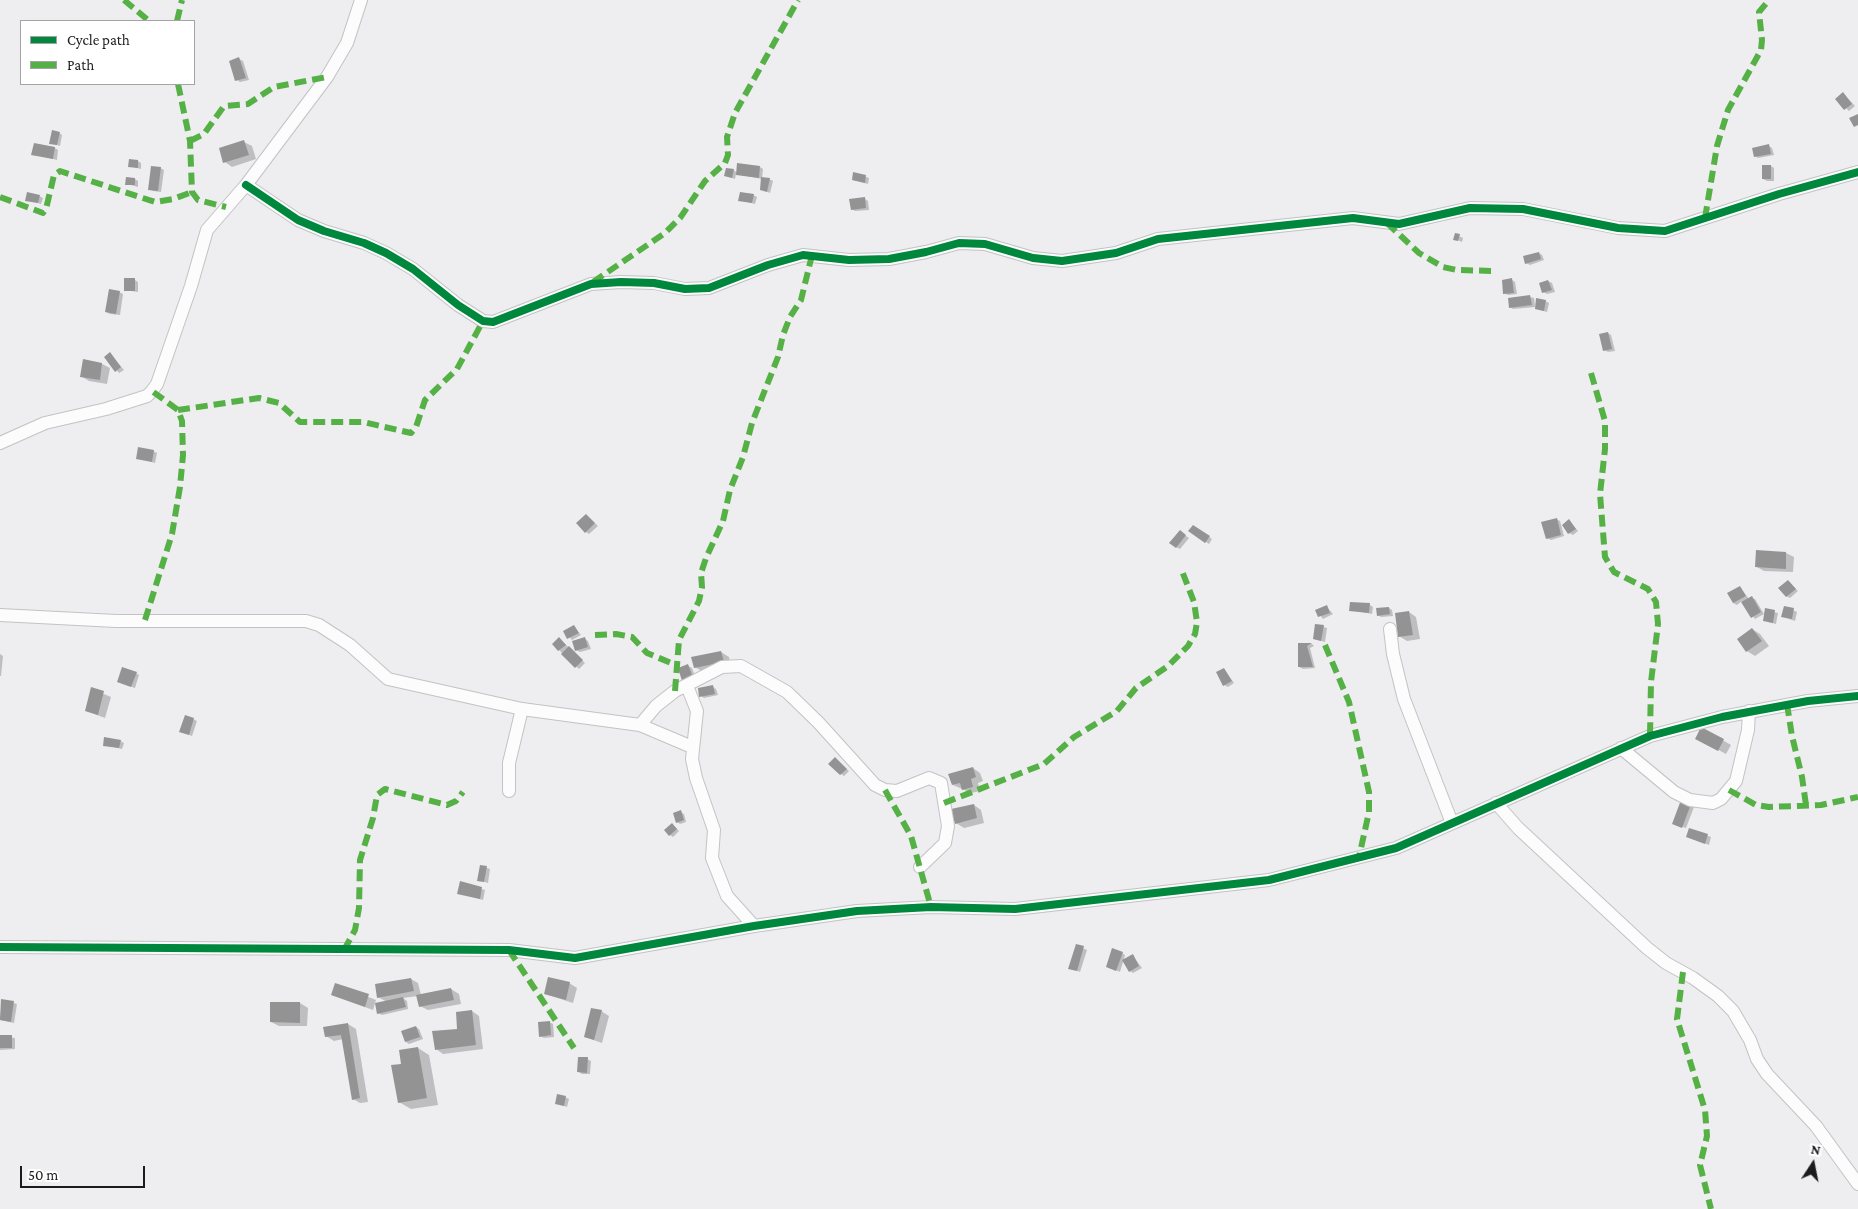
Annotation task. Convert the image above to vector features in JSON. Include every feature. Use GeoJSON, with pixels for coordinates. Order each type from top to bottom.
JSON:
{"type":"FeatureCollection","features":[{"type":"Feature","properties":{"kind":"street"},"geometry":{"type":"LineString","coordinates":[[0,444],[45,423],[106,409],[147,396],[152,391],[191,286],[207,230],[246,186],[327,77],[347,43],[361,0]]}},
{"type":"Feature","properties":{"kind":"street"},"geometry":{"type":"LineString","coordinates":[[246,186],[298,220],[324,231],[364,243],[386,253],[413,269],[458,306],[484,321],[493,322],[591,284],[646,283],[685,288],[709,288],[768,265],[803,255],[849,260],[889,259],[966,242],[985,244],[1033,258],[1062,261],[1116,254],[1158,239],[1353,218],[1399,224],[1470,208],[1523,209],[1618,228],[1665,231],[1778,194],[1858,172]]}},
{"type":"Feature","properties":{"kind":"street"},"geometry":{"type":"LineString","coordinates":[[0,615],[106,621],[306,621],[319,625],[344,641],[388,679],[522,709],[640,726],[692,747]]}},
{"type":"Feature","properties":{"kind":"street"},"geometry":{"type":"LineString","coordinates":[[1390,629],[1393,654],[1404,699],[1452,823]]}},
{"type":"Feature","properties":{"kind":"street"},"geometry":{"type":"LineString","coordinates":[[640,726],[662,701],[675,691],[722,667],[741,666],[787,692],[818,722],[875,785],[885,790],[897,791],[929,778],[936,779],[944,790],[947,836],[940,850],[920,867]]}},
{"type":"Feature","properties":{"kind":"street"},"geometry":{"type":"LineString","coordinates":[[687,686],[697,711],[696,732],[692,747],[696,778],[714,830],[712,858],[727,896],[754,926]]}},
{"type":"Feature","properties":{"kind":"street"},"geometry":{"type":"LineString","coordinates":[[0,947],[509,950],[575,958],[754,926],[857,911],[931,907],[1016,909],[1268,880],[1396,848],[1650,736],[1749,711],[1808,701],[1858,696]]}},
{"type":"Feature","properties":{"kind":"street"},"geometry":{"type":"LineString","coordinates":[[509,791],[509,763],[522,709]]}},
{"type":"Feature","properties":{"kind":"street"},"geometry":{"type":"LineString","coordinates":[[1621,748],[1674,792],[1690,800],[1713,803],[1721,799],[1736,781],[1744,751],[1749,711]]}},
{"type":"Feature","properties":{"kind":"street"},"geometry":{"type":"LineString","coordinates":[[1496,803],[1518,828],[1647,948],[1666,963],[1700,982],[1733,1011],[1767,1074],[1816,1126],[1858,1184]]}},
{"type":"Feature","properties":{"kind":"building"},"geometry":{"type":"Polygon","coordinates":[[[239,57],[246,78],[235,81],[229,61],[239,57]]]}},
{"type":"Feature","properties":{"kind":"building"},"geometry":{"type":"Polygon","coordinates":[[[1843,92],[1852,104],[1844,110],[1835,99],[1843,92]]]}},
{"type":"Feature","properties":{"kind":"building"},"geometry":{"type":"Polygon","coordinates":[[[1858,114],[1858,125],[1854,127],[1849,118],[1858,114]]]}},
{"type":"Feature","properties":{"kind":"building"},"geometry":{"type":"Polygon","coordinates":[[[52,130],[60,132],[57,145],[49,144],[52,130]]]}},
{"type":"Feature","properties":{"kind":"building"},"geometry":{"type":"Polygon","coordinates":[[[244,140],[249,155],[223,163],[219,148],[244,140]]]}},
{"type":"Feature","properties":{"kind":"building"},"geometry":{"type":"Polygon","coordinates":[[[34,143],[55,147],[53,159],[31,155],[34,143]]]}},
{"type":"Feature","properties":{"kind":"building"},"geometry":{"type":"Polygon","coordinates":[[[1769,144],[1771,154],[1754,157],[1752,148],[1769,144]]]}},
{"type":"Feature","properties":{"kind":"building"},"geometry":{"type":"Polygon","coordinates":[[[129,159],[138,160],[138,168],[128,167],[129,159]]]}},
{"type":"Feature","properties":{"kind":"building"},"geometry":{"type":"Polygon","coordinates":[[[737,163],[760,166],[759,178],[736,175],[737,163]]]}},
{"type":"Feature","properties":{"kind":"building"},"geometry":{"type":"Polygon","coordinates":[[[1762,165],[1771,165],[1771,179],[1762,179],[1762,165]]]}},
{"type":"Feature","properties":{"kind":"building"},"geometry":{"type":"Polygon","coordinates":[[[151,166],[161,167],[158,191],[148,190],[151,166]]]}},
{"type":"Feature","properties":{"kind":"building"},"geometry":{"type":"Polygon","coordinates":[[[726,168],[734,169],[732,178],[724,176],[726,168]]]}},
{"type":"Feature","properties":{"kind":"building"},"geometry":{"type":"Polygon","coordinates":[[[853,172],[866,175],[865,183],[852,180],[853,172]]]}},
{"type":"Feature","properties":{"kind":"building"},"geometry":{"type":"Polygon","coordinates":[[[126,177],[135,178],[135,185],[125,185],[126,177]]]}},
{"type":"Feature","properties":{"kind":"building"},"geometry":{"type":"Polygon","coordinates":[[[761,177],[770,178],[767,192],[760,190],[761,177]]]}},
{"type":"Feature","properties":{"kind":"building"},"geometry":{"type":"Polygon","coordinates":[[[27,192],[40,195],[38,203],[25,201],[27,192]]]}},
{"type":"Feature","properties":{"kind":"building"},"geometry":{"type":"Polygon","coordinates":[[[740,192],[754,194],[752,203],[738,201],[740,192]]]}},
{"type":"Feature","properties":{"kind":"building"},"geometry":{"type":"Polygon","coordinates":[[[865,197],[866,208],[851,210],[849,199],[865,197]]]}},
{"type":"Feature","properties":{"kind":"building"},"geometry":{"type":"Polygon","coordinates":[[[1455,233],[1460,234],[1458,241],[1453,240],[1455,233]]]}},
{"type":"Feature","properties":{"kind":"building"},"geometry":{"type":"Polygon","coordinates":[[[1539,252],[1541,259],[1525,264],[1523,256],[1539,252]]]}},
{"type":"Feature","properties":{"kind":"building"},"geometry":{"type":"Polygon","coordinates":[[[124,278],[135,278],[135,291],[124,291],[124,278]]]}},
{"type":"Feature","properties":{"kind":"building"},"geometry":{"type":"Polygon","coordinates":[[[1512,278],[1514,293],[1503,294],[1502,280],[1512,278]]]}},
{"type":"Feature","properties":{"kind":"building"},"geometry":{"type":"Polygon","coordinates":[[[1548,280],[1552,290],[1542,293],[1539,283],[1548,280]]]}},
{"type":"Feature","properties":{"kind":"building"},"geometry":{"type":"Polygon","coordinates":[[[109,289],[120,291],[116,314],[105,312],[109,289]]]}},
{"type":"Feature","properties":{"kind":"building"},"geometry":{"type":"Polygon","coordinates":[[[1530,295],[1532,305],[1509,308],[1508,298],[1530,295]]]}},
{"type":"Feature","properties":{"kind":"building"},"geometry":{"type":"Polygon","coordinates":[[[1536,298],[1546,300],[1544,311],[1535,309],[1536,298]]]}},
{"type":"Feature","properties":{"kind":"building"},"geometry":{"type":"Polygon","coordinates":[[[1608,332],[1612,349],[1603,351],[1599,334],[1608,332]]]}},
{"type":"Feature","properties":{"kind":"building"},"geometry":{"type":"Polygon","coordinates":[[[110,352],[121,367],[115,372],[104,357],[110,352]]]}},
{"type":"Feature","properties":{"kind":"building"},"geometry":{"type":"Polygon","coordinates":[[[83,359],[102,363],[100,380],[80,377],[83,359]]]}},
{"type":"Feature","properties":{"kind":"building"},"geometry":{"type":"Polygon","coordinates":[[[138,447],[154,450],[152,462],[136,459],[138,447]]]}},
{"type":"Feature","properties":{"kind":"building"},"geometry":{"type":"Polygon","coordinates":[[[586,514],[595,523],[585,533],[576,523],[586,514]]]}},
{"type":"Feature","properties":{"kind":"building"},"geometry":{"type":"Polygon","coordinates":[[[1557,518],[1561,535],[1546,539],[1541,522],[1557,518]]]}},
{"type":"Feature","properties":{"kind":"building"},"geometry":{"type":"Polygon","coordinates":[[[1569,519],[1576,529],[1568,534],[1562,525],[1569,519]]]}},
{"type":"Feature","properties":{"kind":"building"},"geometry":{"type":"Polygon","coordinates":[[[1193,525],[1210,536],[1205,543],[1188,531],[1193,525]]]}},
{"type":"Feature","properties":{"kind":"building"},"geometry":{"type":"Polygon","coordinates":[[[1180,530],[1186,535],[1176,548],[1169,543],[1180,530]]]}},
{"type":"Feature","properties":{"kind":"building"},"geometry":{"type":"Polygon","coordinates":[[[1756,550],[1786,552],[1786,569],[1755,567],[1756,550]]]}},
{"type":"Feature","properties":{"kind":"building"},"geometry":{"type":"Polygon","coordinates":[[[1788,580],[1796,589],[1786,597],[1778,588],[1788,580]]]}},
{"type":"Feature","properties":{"kind":"building"},"geometry":{"type":"Polygon","coordinates":[[[1740,586],[1746,596],[1733,603],[1727,593],[1740,586]]]}},
{"type":"Feature","properties":{"kind":"building"},"geometry":{"type":"Polygon","coordinates":[[[1752,596],[1761,612],[1751,618],[1741,602],[1752,596]]]}},
{"type":"Feature","properties":{"kind":"building"},"geometry":{"type":"Polygon","coordinates":[[[1350,602],[1370,603],[1369,613],[1349,611],[1350,602]]]}},
{"type":"Feature","properties":{"kind":"building"},"geometry":{"type":"Polygon","coordinates":[[[1327,605],[1330,613],[1318,617],[1315,610],[1327,605]]]}},
{"type":"Feature","properties":{"kind":"building"},"geometry":{"type":"Polygon","coordinates":[[[1784,606],[1794,608],[1792,619],[1781,617],[1784,606]]]}},
{"type":"Feature","properties":{"kind":"building"},"geometry":{"type":"Polygon","coordinates":[[[1389,607],[1390,614],[1377,616],[1376,608],[1389,607]]]}},
{"type":"Feature","properties":{"kind":"building"},"geometry":{"type":"Polygon","coordinates":[[[1765,608],[1775,610],[1773,623],[1763,621],[1765,608]]]}},
{"type":"Feature","properties":{"kind":"building"},"geometry":{"type":"Polygon","coordinates":[[[1409,611],[1413,635],[1398,637],[1395,613],[1409,611]]]}},
{"type":"Feature","properties":{"kind":"building"},"geometry":{"type":"Polygon","coordinates":[[[1315,624],[1324,625],[1321,641],[1313,639],[1315,624]]]}},
{"type":"Feature","properties":{"kind":"building"},"geometry":{"type":"Polygon","coordinates":[[[574,625],[579,633],[567,639],[563,631],[574,625]]]}},
{"type":"Feature","properties":{"kind":"building"},"geometry":{"type":"Polygon","coordinates":[[[1752,628],[1762,641],[1746,652],[1737,639],[1752,628]]]}},
{"type":"Feature","properties":{"kind":"building"},"geometry":{"type":"Polygon","coordinates":[[[559,637],[566,645],[558,651],[552,644],[559,637]]]}},
{"type":"Feature","properties":{"kind":"building"},"geometry":{"type":"Polygon","coordinates":[[[585,637],[588,647],[575,651],[572,641],[585,637]]]}},
{"type":"Feature","properties":{"kind":"building"},"geometry":{"type":"Polygon","coordinates":[[[1298,643],[1312,643],[1307,646],[1313,667],[1298,667],[1298,643]]]}},
{"type":"Feature","properties":{"kind":"building"},"geometry":{"type":"Polygon","coordinates":[[[569,646],[583,660],[575,668],[561,654],[569,646]]]}},
{"type":"Feature","properties":{"kind":"building"},"geometry":{"type":"Polygon","coordinates":[[[721,651],[724,662],[694,668],[691,657],[721,651]]]}},
{"type":"Feature","properties":{"kind":"building"},"geometry":{"type":"Polygon","coordinates":[[[688,664],[694,680],[683,684],[678,668],[688,664]]]}},
{"type":"Feature","properties":{"kind":"building"},"geometry":{"type":"Polygon","coordinates":[[[122,667],[137,672],[131,687],[117,682],[122,667]]]}},
{"type":"Feature","properties":{"kind":"building"},"geometry":{"type":"Polygon","coordinates":[[[1224,668],[1232,681],[1223,686],[1216,672],[1224,668]]]}},
{"type":"Feature","properties":{"kind":"building"},"geometry":{"type":"Polygon","coordinates":[[[713,685],[715,694],[699,697],[698,688],[713,685]]]}},
{"type":"Feature","properties":{"kind":"building"},"geometry":{"type":"Polygon","coordinates":[[[91,687],[104,691],[98,715],[85,711],[91,687]]]}},
{"type":"Feature","properties":{"kind":"building"},"geometry":{"type":"Polygon","coordinates":[[[185,715],[194,718],[189,735],[179,732],[185,715]]]}},
{"type":"Feature","properties":{"kind":"building"},"geometry":{"type":"Polygon","coordinates":[[[1701,727],[1724,739],[1718,751],[1695,739],[1701,727]]]}},
{"type":"Feature","properties":{"kind":"building"},"geometry":{"type":"Polygon","coordinates":[[[104,737],[121,740],[119,748],[103,746],[104,737]]]}},
{"type":"Feature","properties":{"kind":"building"},"geometry":{"type":"Polygon","coordinates":[[[835,757],[847,769],[840,775],[828,764],[835,757]]]}},
{"type":"Feature","properties":{"kind":"building"},"geometry":{"type":"Polygon","coordinates":[[[973,767],[976,777],[971,779],[973,787],[962,790],[960,783],[952,785],[948,774],[973,767]]]}},
{"type":"Feature","properties":{"kind":"building"},"geometry":{"type":"Polygon","coordinates":[[[1681,800],[1691,804],[1682,828],[1672,824],[1681,800]]]}},
{"type":"Feature","properties":{"kind":"building"},"geometry":{"type":"Polygon","coordinates":[[[974,804],[977,818],[955,824],[951,809],[974,804]]]}},
{"type":"Feature","properties":{"kind":"building"},"geometry":{"type":"Polygon","coordinates":[[[681,810],[684,820],[676,823],[673,813],[681,810]]]}},
{"type":"Feature","properties":{"kind":"building"},"geometry":{"type":"Polygon","coordinates":[[[672,823],[677,829],[669,836],[664,830],[672,823]]]}},
{"type":"Feature","properties":{"kind":"building"},"geometry":{"type":"Polygon","coordinates":[[[1689,828],[1708,834],[1705,844],[1686,837],[1689,828]]]}},
{"type":"Feature","properties":{"kind":"building"},"geometry":{"type":"Polygon","coordinates":[[[480,865],[487,866],[484,882],[477,881],[480,865]]]}},
{"type":"Feature","properties":{"kind":"building"},"geometry":{"type":"Polygon","coordinates":[[[460,881],[482,887],[480,899],[457,894],[460,881]]]}},
{"type":"Feature","properties":{"kind":"building"},"geometry":{"type":"Polygon","coordinates":[[[1076,944],[1084,946],[1077,971],[1068,969],[1076,944]]]}},
{"type":"Feature","properties":{"kind":"building"},"geometry":{"type":"Polygon","coordinates":[[[1112,948],[1123,952],[1116,971],[1106,967],[1112,948]]]}},
{"type":"Feature","properties":{"kind":"building"},"geometry":{"type":"Polygon","coordinates":[[[1133,954],[1139,966],[1129,972],[1122,960],[1133,954]]]}},
{"type":"Feature","properties":{"kind":"building"},"geometry":{"type":"Polygon","coordinates":[[[548,977],[570,982],[566,1000],[544,994],[548,977]]]}},
{"type":"Feature","properties":{"kind":"building"},"geometry":{"type":"Polygon","coordinates":[[[411,978],[414,991],[377,998],[375,984],[411,978]]]}},
{"type":"Feature","properties":{"kind":"building"},"geometry":{"type":"Polygon","coordinates":[[[335,983],[369,994],[365,1007],[331,995],[335,983]]]}},
{"type":"Feature","properties":{"kind":"building"},"geometry":{"type":"Polygon","coordinates":[[[451,988],[454,1000],[419,1007],[416,995],[451,988]]]}},
{"type":"Feature","properties":{"kind":"building"},"geometry":{"type":"Polygon","coordinates":[[[403,997],[406,1007],[377,1014],[375,1003],[403,997]]]}},
{"type":"Feature","properties":{"kind":"building"},"geometry":{"type":"Polygon","coordinates":[[[1,999],[14,1001],[11,1022],[0,1020],[1,999]]]}},
{"type":"Feature","properties":{"kind":"building"},"geometry":{"type":"Polygon","coordinates":[[[270,1002],[300,1002],[300,1023],[270,1022],[270,1002]]]}},
{"type":"Feature","properties":{"kind":"building"},"geometry":{"type":"Polygon","coordinates":[[[591,1008],[602,1010],[594,1040],[584,1037],[591,1008]]]}},
{"type":"Feature","properties":{"kind":"building"},"geometry":{"type":"Polygon","coordinates":[[[472,1010],[476,1045],[435,1050],[432,1031],[457,1029],[456,1012],[472,1010]]]}},
{"type":"Feature","properties":{"kind":"building"},"geometry":{"type":"Polygon","coordinates":[[[550,1021],[551,1035],[539,1037],[538,1022],[550,1021]]]}},
{"type":"Feature","properties":{"kind":"building"},"geometry":{"type":"Polygon","coordinates":[[[348,1023],[360,1098],[352,1100],[341,1035],[325,1037],[323,1027],[348,1023]]]}},
{"type":"Feature","properties":{"kind":"building"},"geometry":{"type":"Polygon","coordinates":[[[416,1026],[420,1037],[405,1042],[401,1031],[416,1026]]]}},
{"type":"Feature","properties":{"kind":"building"},"geometry":{"type":"Polygon","coordinates":[[[0,1035],[12,1035],[12,1048],[0,1048],[0,1035]]]}},
{"type":"Feature","properties":{"kind":"building"},"geometry":{"type":"Polygon","coordinates":[[[418,1047],[427,1098],[398,1103],[391,1065],[401,1064],[399,1050],[418,1047]]]}},
{"type":"Feature","properties":{"kind":"building"},"geometry":{"type":"Polygon","coordinates":[[[578,1057],[588,1057],[587,1073],[577,1072],[578,1057]]]}},
{"type":"Feature","properties":{"kind":"building"},"geometry":{"type":"Polygon","coordinates":[[[557,1094],[566,1096],[564,1106],[555,1104],[557,1094]]]}},
{"type":"Feature","properties":{"kind":"marked path"},"geometry":{"type":"LineString","coordinates":[[124,0],[148,20]]}},
{"type":"Feature","properties":{"kind":"marked path"},"geometry":{"type":"LineString","coordinates":[[177,20],[182,0]]}},
{"type":"Feature","properties":{"kind":"marked path"},"geometry":{"type":"LineString","coordinates":[[593,282],[665,233],[680,218],[705,181],[725,163],[728,155],[727,137],[735,113],[798,0]]}},
{"type":"Feature","properties":{"kind":"marked path"},"geometry":{"type":"LineString","coordinates":[[1705,218],[1717,146],[1728,110],[1761,50],[1762,40],[1759,12],[1769,0]]}},
{"type":"Feature","properties":{"kind":"marked path"},"geometry":{"type":"LineString","coordinates":[[190,141],[204,134],[224,106],[248,104],[274,87],[327,77]]}},
{"type":"Feature","properties":{"kind":"marked path"},"geometry":{"type":"LineString","coordinates":[[178,85],[190,141],[192,192],[198,200],[226,207]]}},
{"type":"Feature","properties":{"kind":"marked path"},"geometry":{"type":"LineString","coordinates":[[0,197],[43,213],[46,209],[54,175],[60,171],[155,202],[173,199],[192,192]]}},
{"type":"Feature","properties":{"kind":"marked path"},"geometry":{"type":"LineString","coordinates":[[1387,223],[1419,253],[1443,267],[1457,270],[1495,271]]}},
{"type":"Feature","properties":{"kind":"marked path"},"geometry":{"type":"LineString","coordinates":[[675,691],[679,640],[699,601],[702,587],[701,573],[723,521],[730,490],[743,457],[752,423],[778,357],[783,335],[790,317],[801,300],[812,255]]}},
{"type":"Feature","properties":{"kind":"marked path"},"geometry":{"type":"LineString","coordinates":[[178,410],[259,398],[279,403],[300,422],[363,422],[411,433],[416,427],[425,400],[457,369],[483,321]]}},
{"type":"Feature","properties":{"kind":"marked path"},"geometry":{"type":"LineString","coordinates":[[1591,373],[1605,421],[1605,449],[1600,494],[1605,557],[1614,572],[1648,589],[1656,602],[1658,624],[1651,682],[1650,736]]}},
{"type":"Feature","properties":{"kind":"marked path"},"geometry":{"type":"LineString","coordinates":[[145,620],[172,534],[183,455],[182,421],[178,410],[152,391]]}},
{"type":"Feature","properties":{"kind":"marked path"},"geometry":{"type":"LineString","coordinates":[[944,803],[1044,764],[1074,737],[1117,711],[1136,688],[1168,666],[1188,646],[1195,634],[1197,622],[1194,602],[1182,571]]}},
{"type":"Feature","properties":{"kind":"marked path"},"geometry":{"type":"LineString","coordinates":[[595,635],[616,634],[632,637],[647,653],[676,665]]}},
{"type":"Feature","properties":{"kind":"marked path"},"geometry":{"type":"LineString","coordinates":[[1325,645],[1349,702],[1369,792],[1369,812],[1359,857]]}},
{"type":"Feature","properties":{"kind":"marked path"},"geometry":{"type":"LineString","coordinates":[[1787,704],[1806,805]]}},
{"type":"Feature","properties":{"kind":"marked path"},"geometry":{"type":"LineString","coordinates":[[344,950],[355,930],[359,908],[360,860],[373,818],[377,795],[385,789],[447,805],[456,801],[463,792]]}},
{"type":"Feature","properties":{"kind":"marked path"},"geometry":{"type":"LineString","coordinates":[[885,790],[911,836],[931,907]]}},
{"type":"Feature","properties":{"kind":"marked path"},"geometry":{"type":"LineString","coordinates":[[1729,790],[1756,805],[1769,807],[1821,805],[1858,797]]}},
{"type":"Feature","properties":{"kind":"marked path"},"geometry":{"type":"LineString","coordinates":[[509,950],[574,1048]]}},
{"type":"Feature","properties":{"kind":"marked path"},"geometry":{"type":"LineString","coordinates":[[1683,972],[1677,1019],[1705,1110],[1707,1136],[1700,1165],[1711,1209]]}},
{"type":"Feature","properties":{"kind":"cycle path"},"geometry":{"type":"LineString","coordinates":[[246,185],[298,220],[324,231],[364,243],[386,253],[413,269],[458,305],[483,321],[493,322],[591,284],[621,282],[654,283],[685,289],[709,288],[768,265],[803,255],[849,260],[889,259],[959,243],[985,244],[1033,258],[1062,261],[1116,253],[1158,239],[1353,218],[1399,224],[1470,208],[1523,209],[1618,228],[1665,231],[1779,194],[1858,172]]}},
{"type":"Feature","properties":{"kind":"cycle path"},"geometry":{"type":"LineString","coordinates":[[0,947],[509,950],[575,958],[754,926],[857,911],[931,907],[1015,909],[1269,880],[1396,848],[1650,736],[1722,717],[1808,701],[1858,696]]}}]}
